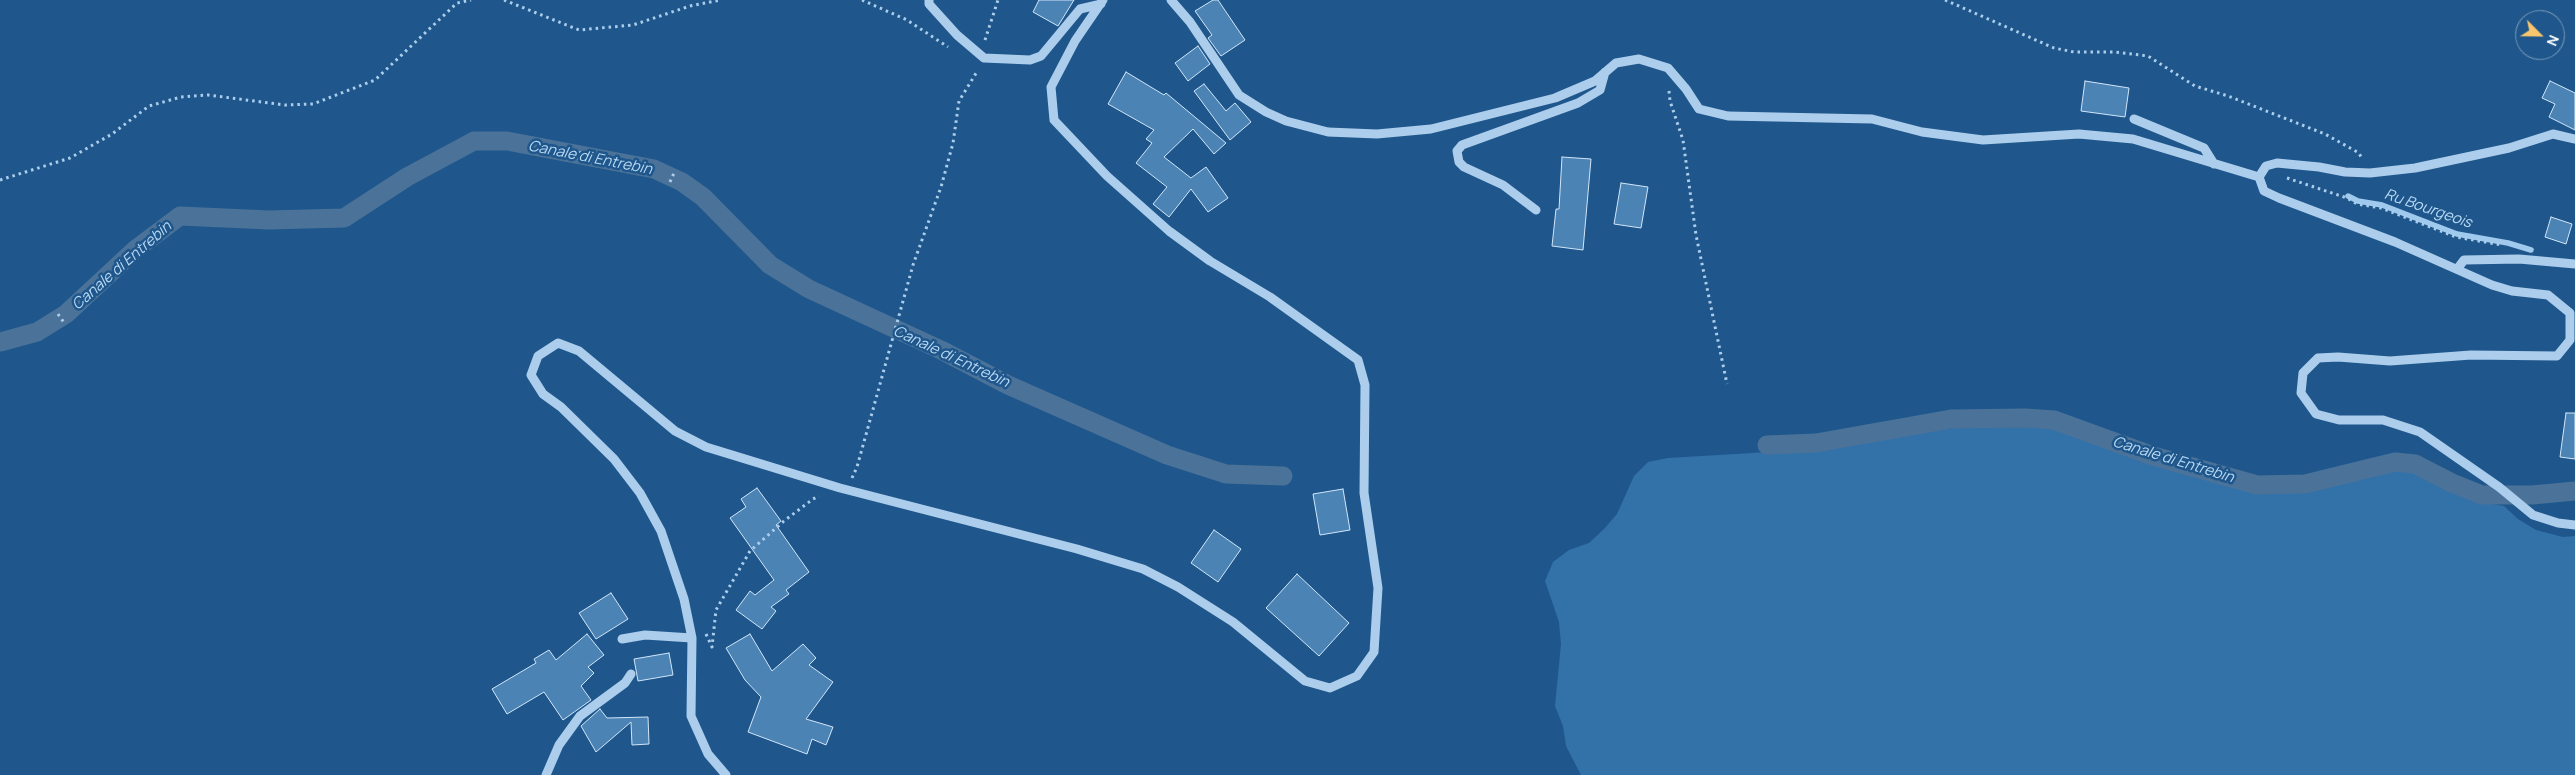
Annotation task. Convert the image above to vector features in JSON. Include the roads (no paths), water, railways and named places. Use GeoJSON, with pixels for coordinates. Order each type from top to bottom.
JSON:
{"type":"FeatureCollection","features":[{"type":"Feature","properties":{"kind":"street"},"geometry":{"type":"LineString","coordinates":[[929,0],[929,4],[957,34],[984,58],[1030,60],[1042,56],[1080,9],[1102,2]]}},
{"type":"Feature","properties":{"kind":"street"},"geometry":{"type":"LineString","coordinates":[[1171,0],[1190,22],[1239,95],[1251,104],[1286,121],[1328,132],[1377,134],[1431,129],[1555,98],[1595,81],[1616,63],[1639,59],[1668,68],[1700,109],[1728,116],[1872,120],[1922,132],[1984,140],[2079,134],[2133,140],[2259,176]]}},
{"type":"Feature","properties":{"kind":"street"},"geometry":{"type":"LineString","coordinates":[[726,775],[708,754],[691,716],[692,638],[684,598],[660,531],[640,493],[614,459],[561,407],[544,394],[531,375],[538,356],[558,343],[578,351],[675,430],[698,443],[840,488],[1077,549],[1143,569],[1178,587],[1233,622],[1306,681],[1330,688],[1357,676],[1374,652],[1378,588],[1364,493],[1365,385],[1358,360],[1270,297],[1210,261],[1169,230],[1107,176],[1054,120],[1051,88],[1075,41],[1102,2]]}},
{"type":"Feature","properties":{"kind":"street"},"geometry":{"type":"LineString","coordinates":[[1536,210],[1503,185],[1464,167],[1460,162],[1457,150],[1462,146],[1578,103],[1600,90],[1606,72]]}},
{"type":"Feature","properties":{"kind":"street"},"geometry":{"type":"LineString","coordinates":[[2134,119],[2204,148],[2214,164]]}},
{"type":"Feature","properties":{"kind":"street"},"geometry":{"type":"LineString","coordinates":[[2259,176],[2266,166],[2277,163],[2302,164],[2345,172],[2370,173],[2415,168],[2509,148],[2553,134],[2575,139]]}},
{"type":"Feature","properties":{"kind":"street"},"geometry":{"type":"LineString","coordinates":[[2259,176],[2264,191],[2279,198],[2458,268],[2512,292],[2548,295],[2570,314],[2570,340],[2558,356],[2471,355],[2390,362],[2338,357],[2318,358],[2303,373],[2302,393],[2316,414],[2339,420],[2383,420],[2420,432],[2499,487],[2533,515],[2558,523],[2575,525]]}},
{"type":"Feature","properties":{"kind":"street"},"geometry":{"type":"LineString","coordinates":[[2458,268],[2464,260],[2519,259],[2575,264]]}},
{"type":"Feature","properties":{"kind":"street"},"geometry":{"type":"LineString","coordinates":[[622,639],[645,635],[692,638]]}},
{"type":"Feature","properties":{"kind":"street"},"geometry":{"type":"LineString","coordinates":[[546,775],[559,745],[580,716],[625,683],[631,674]]}},
{"type":"Feature","properties":{"kind":"waterway","name":"Canale di Entrebin"},"geometry":{"type":"LineString","coordinates":[[0,342],[37,332],[66,314],[136,249],[180,216],[269,220],[344,218],[407,177],[474,141],[507,141],[654,169],[682,182],[703,197],[770,265],[809,289],[941,350],[1008,385],[1167,455],[1226,474],[1283,476]]}},
{"type":"Feature","properties":{"kind":"waterway","name":"Ru Bourgeois"},"geometry":{"type":"LineString","coordinates":[[2348,196],[2358,201],[2382,205],[2457,234],[2508,243],[2531,250]]}},
{"type":"Feature","properties":{"kind":"waterway","name":"Canale di Entrebin"},"geometry":{"type":"LineString","coordinates":[[1767,445],[1816,443],[1951,419],[2025,418],[2054,420],[2153,456],[2257,485],[2305,484],[2395,462],[2415,464],[2452,483],[2482,495],[2532,495],[2575,491]]}}]}
